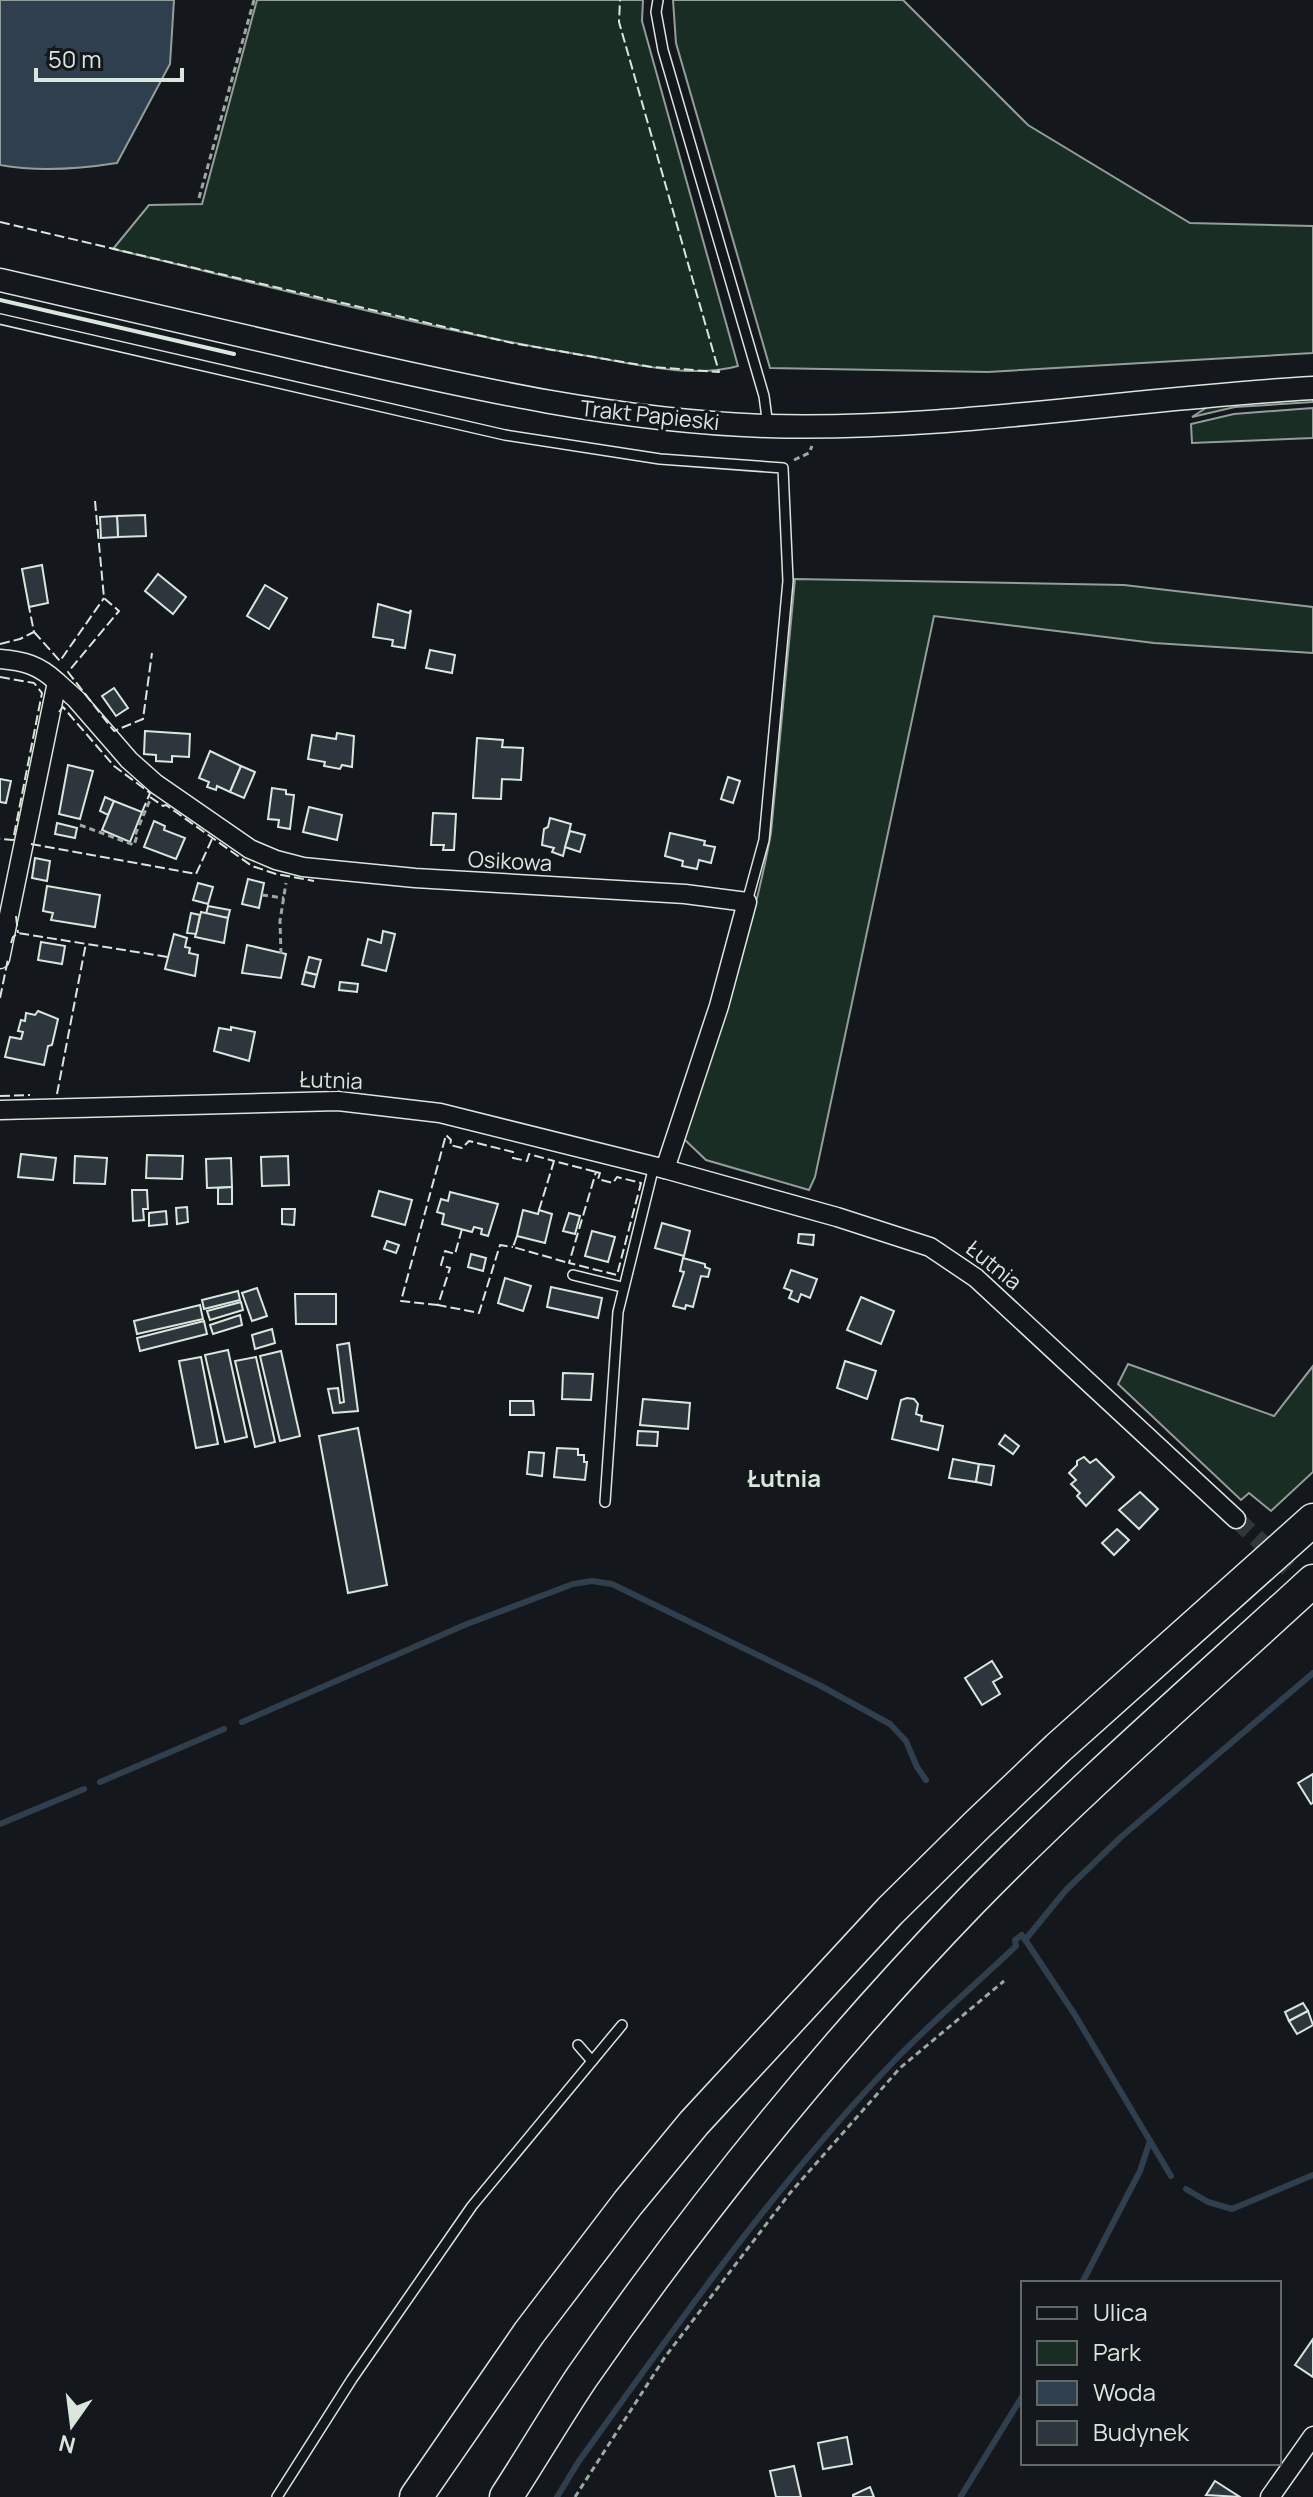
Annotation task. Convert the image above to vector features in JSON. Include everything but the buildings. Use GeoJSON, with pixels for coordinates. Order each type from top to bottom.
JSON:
{"type":"FeatureCollection","features":[{"type":"Feature","properties":{"kind":"highway"},"geometry":{"type":"LineString","coordinates":[[416,2497],[529,2333],[628,2203],[704,2112],[890,1911],[976,1826],[1058,1748],[1313,1520]]}},
{"type":"Feature","properties":{"kind":"highway"},"geometry":{"type":"LineString","coordinates":[[506,2497],[581,2380],[643,2293],[741,2164],[821,2066],[971,1901],[1313,1581]]}},
{"type":"Feature","properties":{"kind":"street","name":"Trakt Papieski"},"geometry":{"type":"LineString","coordinates":[[0,280],[510,396],[652,418],[768,426],[847,426],[1313,388]]}},
{"type":"Feature","properties":{"kind":"street","name":"Osikowa"},"geometry":{"type":"LineString","coordinates":[[0,659],[24,661],[44,670],[76,699],[129,760],[156,784],[250,849],[290,863],[427,880],[685,894],[747,902]]}},
{"type":"Feature","properties":{"kind":"street"},"geometry":{"type":"LineString","coordinates":[[0,959],[57,682]]}},
{"type":"Feature","properties":{"kind":"street"},"geometry":{"type":"LineString","coordinates":[[660,1168],[719,1006],[747,902]]}},
{"type":"Feature","properties":{"kind":"street","name":"Łutnia"},"geometry":{"type":"LineString","coordinates":[[0,1110],[338,1101],[440,1113],[660,1168],[837,1217],[930,1247],[976,1278],[1236,1519]]}},
{"type":"Feature","properties":{"kind":"street"},"geometry":{"type":"LineString","coordinates":[[1270,2497],[1313,2436]]}},
{"type":"Feature","properties":{"kind":"lane"},"geometry":{"type":"LineString","coordinates":[[658,0],[656,12],[663,50],[764,396],[768,426]]}},
{"type":"Feature","properties":{"kind":"lane"},"geometry":{"type":"LineString","coordinates":[[0,319],[505,435],[660,459],[783,468],[788,581],[764,840],[747,902]]}},
{"type":"Feature","properties":{"kind":"lane"},"geometry":{"type":"LineString","coordinates":[[605,1502],[622,1287],[660,1168]]}},
{"type":"Feature","properties":{"kind":"lane"},"geometry":{"type":"LineString","coordinates":[[573,1275],[622,1287]]}},
{"type":"Feature","properties":{"kind":"lane"},"geometry":{"type":"LineString","coordinates":[[277,2497],[352,2379],[472,2206],[622,2025]]}},
{"type":"Feature","properties":{"kind":"lane"},"geometry":{"type":"LineString","coordinates":[[578,2045],[592,2061]]}},
{"type":"Feature","properties":{"kind":"path"},"geometry":{"type":"LineString","coordinates":[[199,198],[254,0]]}},
{"type":"Feature","properties":{"kind":"path"},"geometry":{"type":"LineString","coordinates":[[783,468],[809,453],[814,442]]}},
{"type":"Feature","properties":{"kind":"path"},"geometry":{"type":"LineString","coordinates":[[80,825],[134,845],[133,840],[156,784]]}},
{"type":"Feature","properties":{"kind":"path"},"geometry":{"type":"LineString","coordinates":[[281,954],[280,921],[290,863]]}},
{"type":"Feature","properties":{"kind":"path"},"geometry":{"type":"LineString","coordinates":[[262,895],[284,898]]}},
{"type":"Feature","properties":{"kind":"path"},"geometry":{"type":"LineString","coordinates":[[575,2497],[665,2357],[790,2193],[900,2068],[1004,1981]]}},
{"type":"Feature","properties":{"kind":"green space"},"geometry":{"type":"Polygon","coordinates":[[[257,0],[643,0],[642,21],[738,366],[702,371],[663,369],[528,345],[409,320],[113,249],[149,205],[202,204],[257,0]]]}},
{"type":"Feature","properties":{"kind":"green space"},"geometry":{"type":"Polygon","coordinates":[[[673,0],[903,0],[1028,125],[1190,223],[1313,226],[1313,353],[988,372],[770,368],[676,43],[673,0]]]}},
{"type":"Feature","properties":{"kind":"green space"},"geometry":{"type":"Polygon","coordinates":[[[1313,399],[1313,402],[1235,407],[1192,417],[1209,406],[1313,399]]]}},
{"type":"Feature","properties":{"kind":"green space"},"geometry":{"type":"Polygon","coordinates":[[[1313,408],[1313,438],[1192,443],[1191,424],[1234,414],[1313,408]]]}},
{"type":"Feature","properties":{"kind":"green space"},"geometry":{"type":"Polygon","coordinates":[[[795,579],[1124,585],[1313,607],[1313,653],[1154,643],[934,616],[815,1177],[809,1190],[706,1160],[684,1139],[744,949],[771,833],[795,579]]]}},
{"type":"Feature","properties":{"kind":"green space"},"geometry":{"type":"Polygon","coordinates":[[[1128,1364],[1274,1416],[1313,1366],[1313,1472],[1271,1511],[1249,1493],[1241,1500],[1118,1384],[1128,1364]]]}},
{"type":"Feature","properties":{"kind":"water"},"geometry":{"type":"Polygon","coordinates":[[[0,0],[174,0],[170,64],[117,163],[58,169],[0,165],[0,0]]]}},
{"type":"Feature","properties":{"kind":"waterway"},"geometry":{"type":"LineString","coordinates":[[242,1722],[467,1624],[573,1584],[592,1581],[612,1584],[821,1686],[890,1724],[906,1741],[926,1780]]}},
{"type":"Feature","properties":{"kind":"waterway"},"geometry":{"type":"LineString","coordinates":[[1025,1940],[1066,1890],[1121,1837],[1313,1673]]}},
{"type":"Feature","properties":{"kind":"waterway"},"geometry":{"type":"LineString","coordinates":[[100,1782],[224,1729]]}},
{"type":"Feature","properties":{"kind":"waterway"},"geometry":{"type":"LineString","coordinates":[[0,1824],[84,1789]]}},
{"type":"Feature","properties":{"kind":"waterway"},"geometry":{"type":"LineString","coordinates":[[557,2497],[579,2461],[692,2305],[810,2154],[896,2059],[1016,1946],[1015,1940],[1022,1935]]}},
{"type":"Feature","properties":{"kind":"waterway"},"geometry":{"type":"LineString","coordinates":[[1024,1938],[1075,2015],[1171,2176]]}},
{"type":"Feature","properties":{"kind":"waterway"},"geometry":{"type":"LineString","coordinates":[[1083,2281],[1140,2171],[1150,2141]]}},
{"type":"Feature","properties":{"kind":"waterway"},"geometry":{"type":"LineString","coordinates":[[1186,2189],[1208,2202],[1232,2209],[1313,2175]]}},
{"type":"Feature","properties":{"kind":"waterway"},"geometry":{"type":"LineString","coordinates":[[961,2496],[1021,2398]]}},
{"type":"Feature","properties":{"kind":"tunnel"},"geometry":{"type":"LineString","coordinates":[[1236,1519],[1313,1591]]}},
{"type":"Feature","properties":{"kind":"fence"},"geometry":{"type":"LineString","coordinates":[[0,222],[512,343],[652,367],[719,372],[619,22],[620,0]]}},
{"type":"Feature","properties":{"kind":"fence"},"geometry":{"type":"LineString","coordinates":[[95,501],[104,598],[119,611],[68,672],[114,731],[143,719],[152,653]]}},
{"type":"Feature","properties":{"kind":"fence"},"geometry":{"type":"LineString","coordinates":[[34,632],[60,661],[104,598]]}},
{"type":"Feature","properties":{"kind":"fence"},"geometry":{"type":"LineString","coordinates":[[0,644],[34,632],[29,607]]}},
{"type":"Feature","properties":{"kind":"fence"},"geometry":{"type":"LineString","coordinates":[[0,677],[34,683],[42,693],[13,840],[0,839]]}},
{"type":"Feature","properties":{"kind":"fence"},"geometry":{"type":"LineString","coordinates":[[59,712],[63,707],[114,766],[150,793],[142,812]]}},
{"type":"Feature","properties":{"kind":"fence"},"geometry":{"type":"LineString","coordinates":[[150,797],[252,866],[314,881]]}},
{"type":"Feature","properties":{"kind":"fence"},"geometry":{"type":"LineString","coordinates":[[31,844],[196,874],[213,837]]}},
{"type":"Feature","properties":{"kind":"fence"},"geometry":{"type":"LineString","coordinates":[[16,916],[18,933]]}},
{"type":"Feature","properties":{"kind":"fence"},"geometry":{"type":"LineString","coordinates":[[11,943],[18,933],[168,957]]}},
{"type":"Feature","properties":{"kind":"fence"},"geometry":{"type":"LineString","coordinates":[[57,1094],[86,943]]}},
{"type":"Feature","properties":{"kind":"fence"},"geometry":{"type":"LineString","coordinates":[[0,998],[8,959]]}},
{"type":"Feature","properties":{"kind":"fence"},"geometry":{"type":"LineString","coordinates":[[0,1096],[30,1095]]}},
{"type":"Feature","properties":{"kind":"fence"},"geometry":{"type":"LineString","coordinates":[[438,1305],[401,1301],[446,1135],[451,1140],[450,1145],[462,1148],[469,1141],[513,1152],[513,1158],[527,1161],[529,1154],[554,1161]]}},
{"type":"Feature","properties":{"kind":"fence"},"geometry":{"type":"LineString","coordinates":[[539,1210],[554,1161],[596,1172]]}},
{"type":"Feature","properties":{"kind":"fence"},"geometry":{"type":"LineString","coordinates":[[596,1172],[600,1173],[598,1179],[613,1183],[617,1177],[641,1183],[617,1275],[569,1263],[596,1172]]}},
{"type":"Feature","properties":{"kind":"fence"},"geometry":{"type":"LineString","coordinates":[[462,1229],[455,1254],[445,1251],[441,1265],[450,1268],[438,1305],[479,1313],[500,1245],[513,1247]]}},
{"type":"Feature","properties":{"kind":"fence"},"geometry":{"type":"LineString","coordinates":[[517,1236],[513,1247],[569,1263]]}},
{"type":"Feature","properties":{"kind":"wall"},"geometry":{"type":"LineString","coordinates":[[0,300],[234,354]]}},
{"type":"Feature","properties":{"kind":"district","name":"Łutnia"},"geometry":{"type":"Point","coordinates":[784,1477]}}]}
